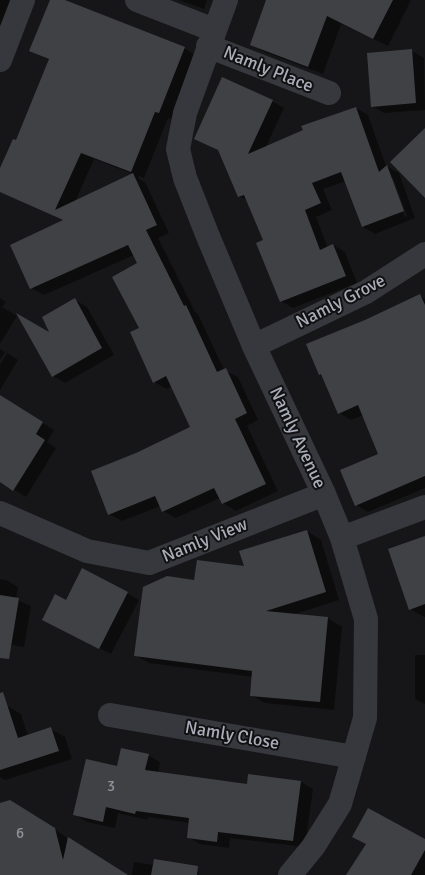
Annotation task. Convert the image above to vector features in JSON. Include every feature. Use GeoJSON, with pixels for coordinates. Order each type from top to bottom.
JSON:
{"type":"FeatureCollection","features":[{"type":"Feature","properties":{"kind":"street"},"geometry":{"type":"LineString","coordinates":[[0,60],[23,0]]}},
{"type":"Feature","properties":{"kind":"street","name":"Namly Place"},"geometry":{"type":"LineString","coordinates":[[137,0],[211,38],[329,93]]}},
{"type":"Feature","properties":{"kind":"street","name":"Namly Avenue"},"geometry":{"type":"LineString","coordinates":[[226,0],[185,113],[178,149],[184,178],[254,346],[324,494],[342,538],[366,620],[365,718],[340,804],[313,847],[290,875]]}},
{"type":"Feature","properties":{"kind":"street","name":"Namly Grove"},"geometry":{"type":"LineString","coordinates":[[254,346],[366,292],[425,254]]}},
{"type":"Feature","properties":{"kind":"street","name":"Namly View"},"geometry":{"type":"LineString","coordinates":[[0,513],[87,551],[149,563],[324,494]]}},
{"type":"Feature","properties":{"kind":"street"},"geometry":{"type":"LineString","coordinates":[[342,538],[425,507]]}},
{"type":"Feature","properties":{"kind":"street","name":"Namly Close"},"geometry":{"type":"LineString","coordinates":[[110,715],[354,756]]}},
{"type":"Feature","properties":{"kind":"building"},"geometry":{"type":"Polygon","coordinates":[[[50,0],[65,0],[185,47],[159,113],[155,112],[131,172],[81,153],[55,210],[133,173],[157,225],[146,230],[184,306],[186,305],[217,372],[226,368],[247,413],[235,419],[266,484],[222,504],[214,488],[162,512],[155,496],[108,515],[91,471],[136,453],[190,427],[166,376],[153,383],[130,332],[139,328],[112,277],[137,263],[128,245],[30,289],[10,245],[63,220],[0,192],[0,168],[13,139],[16,140],[49,59],[29,51],[50,0]]]}},
{"type":"Feature","properties":{"kind":"building"},"geometry":{"type":"Polygon","coordinates":[[[266,0],[393,0],[373,39],[327,16],[308,67],[250,45],[266,0]]]}},
{"type":"Feature","properties":{"kind":"building"},"geometry":{"type":"Polygon","coordinates":[[[412,49],[416,103],[371,107],[367,53],[412,49]]]}},
{"type":"Feature","properties":{"kind":"building"},"geometry":{"type":"Polygon","coordinates":[[[222,77],[273,100],[248,154],[303,130],[301,126],[356,107],[379,172],[387,165],[404,211],[362,227],[341,172],[312,183],[321,203],[305,210],[320,250],[333,244],[346,276],[280,302],[256,243],[263,240],[244,195],[238,197],[218,150],[194,139],[222,77]]]}},
{"type":"Feature","properties":{"kind":"building"},"geometry":{"type":"Polygon","coordinates":[[[425,128],[425,198],[390,162],[425,128]]]}},
{"type":"Feature","properties":{"kind":"building"},"geometry":{"type":"Polygon","coordinates":[[[420,294],[425,305],[425,476],[355,506],[340,470],[378,454],[358,405],[338,414],[306,344],[365,320],[420,294]]]}},
{"type":"Feature","properties":{"kind":"building"},"geometry":{"type":"Polygon","coordinates":[[[75,298],[102,348],[52,377],[16,313],[49,332],[42,317],[75,298]]]}},
{"type":"Feature","properties":{"kind":"building"},"geometry":{"type":"Polygon","coordinates":[[[0,395],[43,422],[36,434],[45,440],[13,491],[0,482],[0,395]]]}},
{"type":"Feature","properties":{"kind":"building"},"geometry":{"type":"Polygon","coordinates":[[[307,530],[326,592],[266,611],[328,617],[320,702],[250,696],[252,671],[134,656],[143,587],[167,576],[194,580],[197,560],[244,566],[239,551],[307,530]]]}},
{"type":"Feature","properties":{"kind":"building"},"geometry":{"type":"Polygon","coordinates":[[[425,536],[425,604],[409,610],[388,549],[425,536]]]}},
{"type":"Feature","properties":{"kind":"building"},"geometry":{"type":"Polygon","coordinates":[[[82,568],[128,592],[99,649],[42,620],[55,594],[66,600],[82,568]]]}},
{"type":"Feature","properties":{"kind":"building"},"geometry":{"type":"Polygon","coordinates":[[[0,595],[19,598],[9,659],[0,658],[0,595]]]}},
{"type":"Feature","properties":{"kind":"building"},"geometry":{"type":"Polygon","coordinates":[[[3,692],[18,738],[51,727],[59,751],[0,770],[0,693],[3,692]]]}},
{"type":"Feature","properties":{"kind":"building"},"geometry":{"type":"Polygon","coordinates":[[[121,748],[149,754],[145,770],[247,784],[248,774],[301,781],[293,841],[218,832],[217,842],[187,838],[189,818],[136,811],[135,814],[106,807],[103,822],[73,815],[86,759],[117,766],[121,748]]]}},
{"type":"Feature","properties":{"kind":"building"},"geometry":{"type":"Polygon","coordinates":[[[10,800],[55,828],[63,860],[68,837],[128,875],[0,875],[0,803],[10,800]]]}},
{"type":"Feature","properties":{"kind":"building"},"geometry":{"type":"Polygon","coordinates":[[[368,808],[425,839],[425,850],[411,875],[346,875],[366,844],[352,837],[368,808]]]}},
{"type":"Feature","properties":{"kind":"building"},"geometry":{"type":"Polygon","coordinates":[[[154,859],[198,866],[197,875],[151,875],[154,859]]]}}]}
